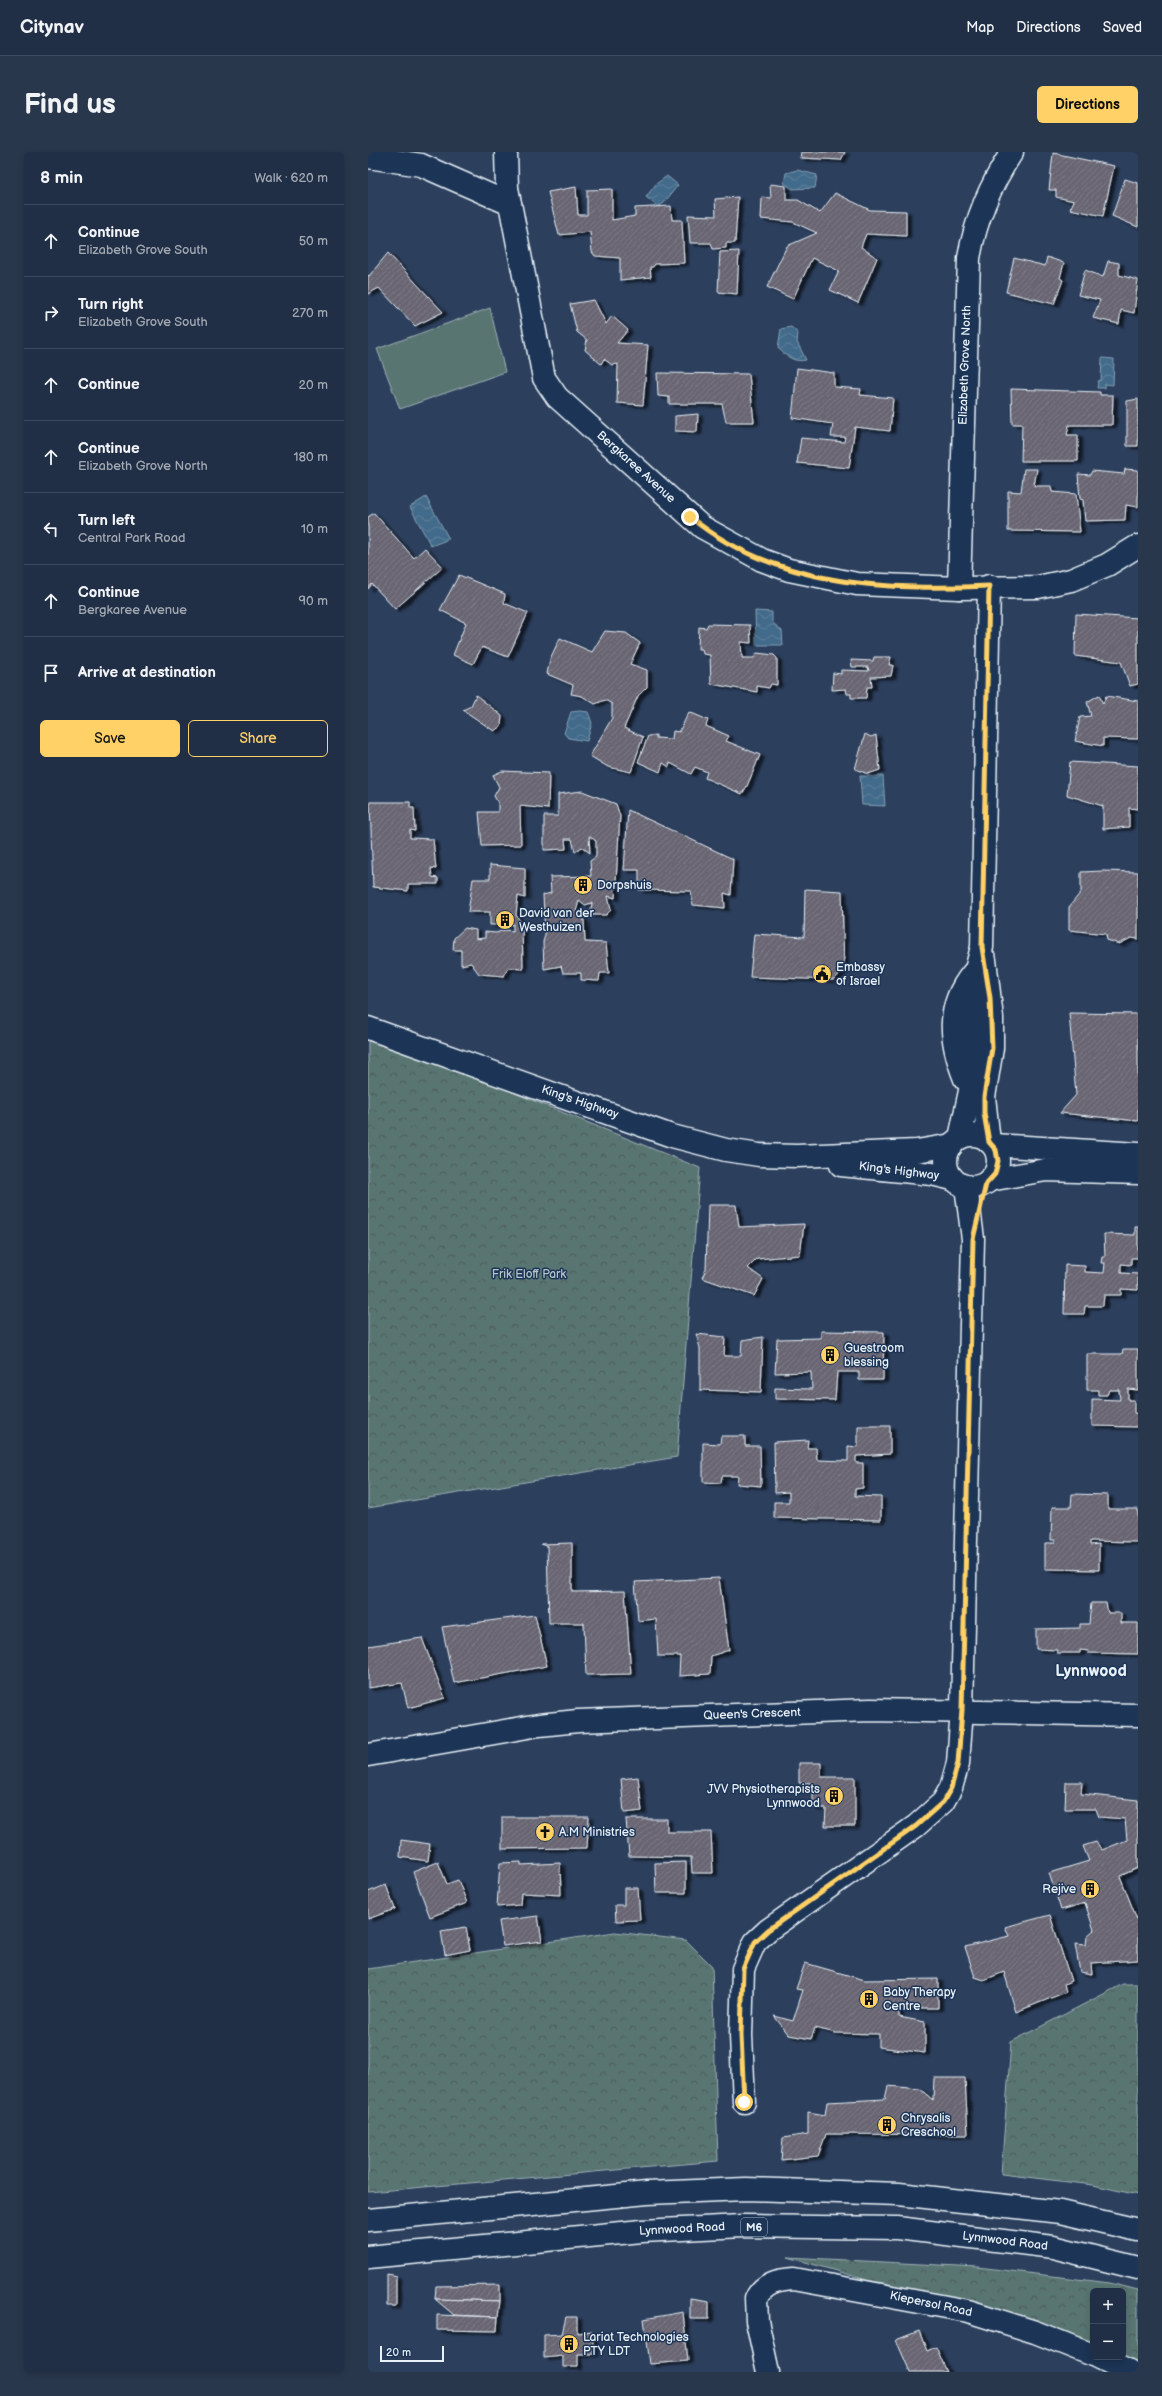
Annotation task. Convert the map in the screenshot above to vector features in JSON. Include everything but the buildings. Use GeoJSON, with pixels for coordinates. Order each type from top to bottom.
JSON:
{"type":"FeatureCollection","features":[{"type":"Feature","properties":{"kind":"street","name":"Bergkaree Avenue"},"geometry":{"type":"LineString","coordinates":[[506,152],[510,204],[541,366],[550,388],[568,407],[690,517],[723,539],[789,570],[857,584],[959,588],[989,586],[1038,586],[1071,580],[1108,565],[1138,546]]}},
{"type":"Feature","properties":{"kind":"street","name":"Elizabeth Grove North"},"geometry":{"type":"LineString","coordinates":[[959,588],[969,258],[972,241],[985,199],[1012,152]]}},
{"type":"Feature","properties":{"kind":"street"},"geometry":{"type":"LineString","coordinates":[[368,156],[420,165],[510,204]]}},
{"type":"Feature","properties":{"kind":"street"},"geometry":{"type":"LineString","coordinates":[[973,1182],[998,1167],[998,1155],[991,1143],[984,1097],[992,1048],[992,1009],[982,947],[989,586]]}},
{"type":"Feature","properties":{"kind":"street"},"geometry":{"type":"LineString","coordinates":[[973,1182],[949,1173],[946,1160],[956,1141],[970,1091],[972,1001],[976,970],[982,947]]}},
{"type":"Feature","properties":{"kind":"street","name":"King's Highway"},"geometry":{"type":"LineString","coordinates":[[368,1028],[672,1136],[746,1153],[797,1156],[917,1151],[956,1141]]}},
{"type":"Feature","properties":{"kind":"street"},"geometry":{"type":"LineString","coordinates":[[956,1141],[974,1135],[991,1143],[1138,1154]]}},
{"type":"Feature","properties":{"kind":"street","name":"King's Highway"},"geometry":{"type":"LineString","coordinates":[[797,1156],[834,1164],[932,1174],[973,1182],[1046,1170],[1138,1172]]}},
{"type":"Feature","properties":{"kind":"street"},"geometry":{"type":"LineString","coordinates":[[744,2102],[741,2035],[741,1981],[743,1969],[749,1952],[768,1930],[916,1826],[943,1802],[951,1788],[958,1763],[962,1710],[973,1182]]}},
{"type":"Feature","properties":{"kind":"street","name":"Queen's Crescent"},"geometry":{"type":"LineString","coordinates":[[368,1755],[557,1723],[870,1710],[962,1710],[1138,1715]]}},
{"type":"Feature","properties":{"kind":"street"},"geometry":{"type":"LineString","coordinates":[[368,2220],[647,2193],[746,2189],[900,2194],[1060,2212],[1138,2230]]}},
{"type":"Feature","properties":{"kind":"street","name":"Lynnwood Road"},"geometry":{"type":"LineString","coordinates":[[368,2257],[642,2231],[742,2226],[897,2228],[1054,2247],[1138,2268]]}},
{"type":"Feature","properties":{"kind":"street","name":"Kiepersol Road"},"geometry":{"type":"LineString","coordinates":[[768,2372],[755,2307],[756,2298],[765,2286],[773,2282],[794,2279],[968,2311],[1035,2332],[1090,2354]]}},
{"type":"Feature","properties":{"kind":"street"},"geometry":{"type":"LineString","coordinates":[[1104,2360],[1129,2372]]}},
{"type":"Feature","properties":{"kind":"green space"},"geometry":{"type":"Polygon","coordinates":[[[490,308],[505,372],[400,409],[377,349],[490,308]]]}},
{"type":"Feature","properties":{"kind":"green space","name":"Frik Eloff Park"},"geometry":{"type":"Polygon","coordinates":[[[368,1039],[490,1083],[700,1168],[677,1457],[368,1508],[368,1039]]]}},
{"type":"Feature","properties":{"kind":"green space"},"geometry":{"type":"Polygon","coordinates":[[[615,1932],[686,1940],[712,1966],[718,2161],[368,2192],[368,1969],[615,1932]]]}},
{"type":"Feature","properties":{"kind":"green space"},"geometry":{"type":"Polygon","coordinates":[[[1123,1984],[1138,1984],[1138,2195],[1093,2185],[1001,2174],[1011,2042],[1123,1984]]]}},
{"type":"Feature","properties":{"kind":"green space"},"geometry":{"type":"Polygon","coordinates":[[[788,2257],[978,2267],[1110,2283],[1138,2290],[1138,2364],[1126,2358],[1126,2288],[1090,2288],[1090,2343],[931,2293],[867,2280],[788,2257]]]}},
{"type":"Feature","properties":{"kind":"water"},"geometry":{"type":"Polygon","coordinates":[[[797,170],[817,175],[815,188],[792,189],[784,183],[786,173],[797,170]]]}},
{"type":"Feature","properties":{"kind":"water"},"geometry":{"type":"Polygon","coordinates":[[[667,176],[678,185],[664,203],[658,207],[646,197],[656,184],[667,176]]]}},
{"type":"Feature","properties":{"kind":"water"},"geometry":{"type":"Polygon","coordinates":[[[791,327],[798,333],[797,342],[806,360],[794,360],[778,348],[781,329],[791,327]]]}},
{"type":"Feature","properties":{"kind":"water"},"geometry":{"type":"Polygon","coordinates":[[[1102,358],[1114,359],[1113,385],[1105,384],[1105,388],[1097,388],[1098,381],[1101,380],[1102,358]]]}},
{"type":"Feature","properties":{"kind":"water"},"geometry":{"type":"Polygon","coordinates":[[[426,497],[449,539],[431,546],[410,507],[426,497]]]}},
{"type":"Feature","properties":{"kind":"water"},"geometry":{"type":"Polygon","coordinates":[[[755,611],[772,612],[772,622],[782,631],[783,645],[756,645],[755,611]]]}},
{"type":"Feature","properties":{"kind":"water"},"geometry":{"type":"Polygon","coordinates":[[[571,712],[588,712],[592,723],[587,741],[568,738],[564,733],[571,712]]]}},
{"type":"Feature","properties":{"kind":"water"},"geometry":{"type":"Polygon","coordinates":[[[860,776],[883,776],[885,806],[862,805],[860,776]]]}},
{"type":"Feature","properties":{"kind":"place","name":"Dorpshuis"},"geometry":{"type":"Point","coordinates":[583,885]}},
{"type":"Feature","properties":{"kind":"place","name":"David van der Westhuizen"},"geometry":{"type":"Point","coordinates":[505,920]}},
{"type":"Feature","properties":{"kind":"place","name":"Embassy of Israel"},"geometry":{"type":"Point","coordinates":[822,974]}},
{"type":"Feature","properties":{"kind":"place","name":"Guestroom blessing"},"geometry":{"type":"Point","coordinates":[830,1355]}},
{"type":"Feature","properties":{"kind":"place","name":"JVV Physiotherapists Lynnwood"},"geometry":{"type":"Point","coordinates":[834,1796]}},
{"type":"Feature","properties":{"kind":"place","name":"A.M Ministries"},"geometry":{"type":"Point","coordinates":[545,1832]}},
{"type":"Feature","properties":{"kind":"place","name":"Rejive"},"geometry":{"type":"Point","coordinates":[1090,1889]}},
{"type":"Feature","properties":{"kind":"place","name":"Baby Therapy Centre"},"geometry":{"type":"Point","coordinates":[869,1999]}},
{"type":"Feature","properties":{"kind":"place","name":"Chrysalis Creschool"},"geometry":{"type":"Point","coordinates":[887,2125]}},
{"type":"Feature","properties":{"kind":"place","name":"Lariat Technologies PTY LDT"},"geometry":{"type":"Point","coordinates":[569,2344]}},
{"type":"Feature","properties":{"kind":"district","name":"Lynnwood"},"geometry":{"type":"Point","coordinates":[1091,1671]}},
{"type":"Feature","properties":{"kind":"route"},"geometry":{"type":"LineString","coordinates":[[690,517],[723,539],[762,560],[789,570],[828,580],[857,584],[893,586],[938,586],[959,588],[989,586],[982,947],[992,1009],[992,1048],[990,1067],[985,1089],[984,1105],[989,1142],[993,1145],[998,1155],[998,1167],[995,1174],[986,1184],[973,1239],[962,1710],[958,1763],[951,1788],[945,1800],[916,1826],[780,1921],[755,1942],[745,1960],[741,1981],[741,2035],[744,2102]]}}]}
